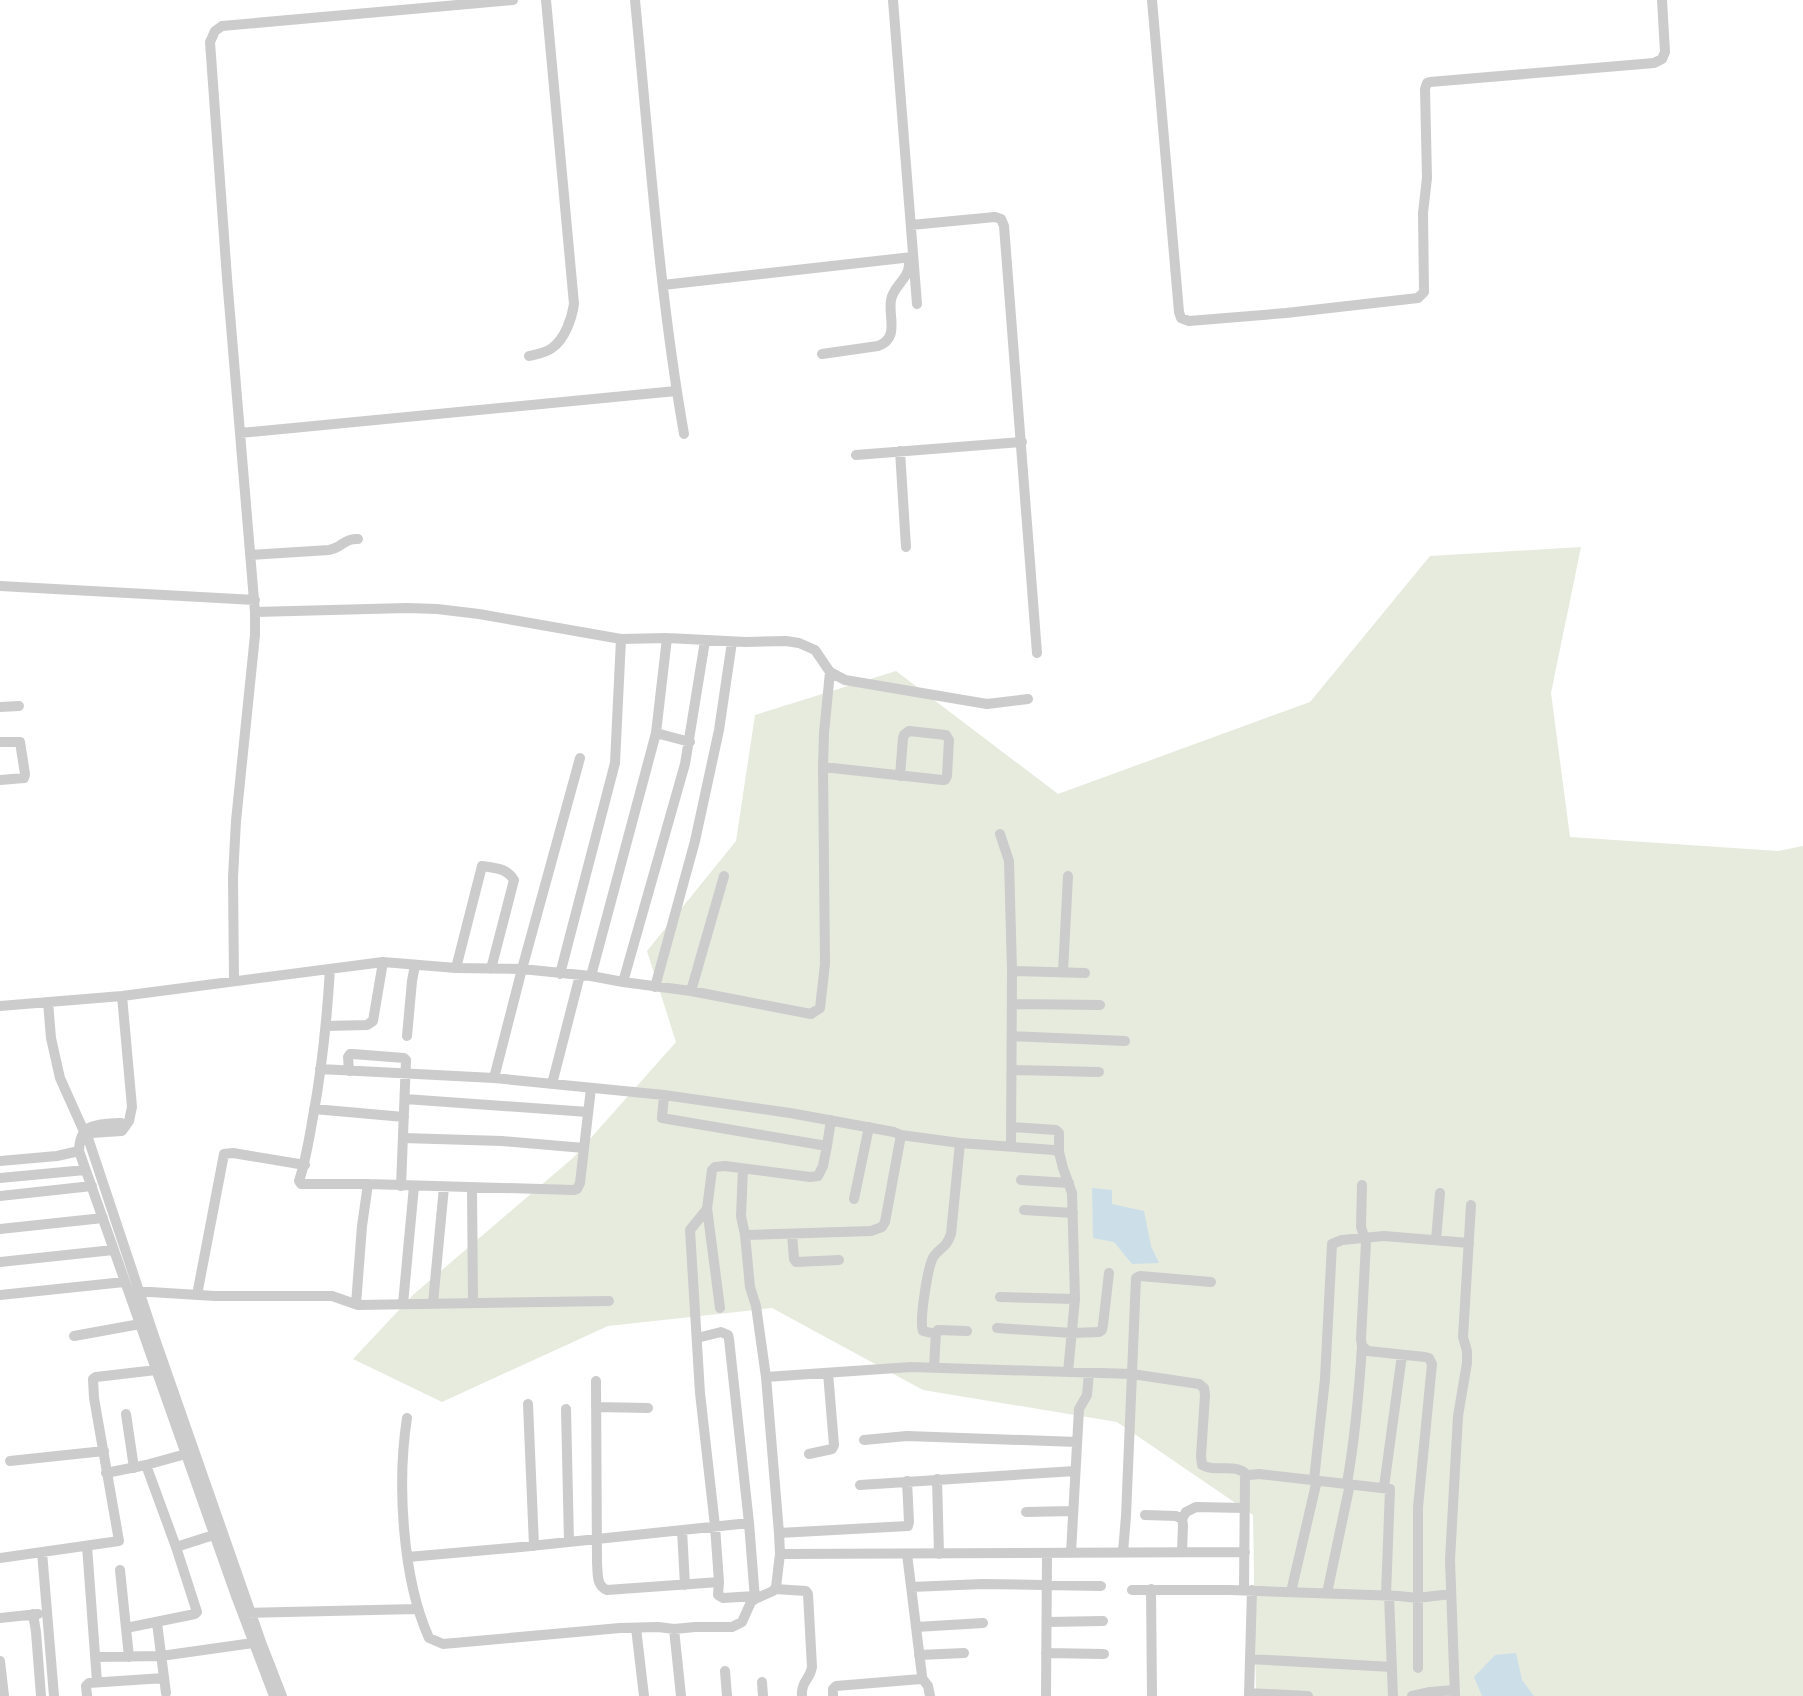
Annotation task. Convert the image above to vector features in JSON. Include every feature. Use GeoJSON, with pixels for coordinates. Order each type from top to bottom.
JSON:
{"type":"FeatureCollection","features":[{"type":"Feature","properties":{"kind":"street"},"geometry":{"type":"LineString","coordinates":[[234,980],[233,877],[236,821],[255,635],[255,600],[209,49],[212,35],[222,26],[513,0]]}},
{"type":"Feature","properties":{"kind":"street"},"geometry":{"type":"LineString","coordinates":[[529,356],[545,352],[555,345],[571,320],[574,304],[546,0]]}},
{"type":"Feature","properties":{"kind":"street"},"geometry":{"type":"LineString","coordinates":[[635,0],[663,285],[676,391],[684,434]]}},
{"type":"Feature","properties":{"kind":"street"},"geometry":{"type":"LineString","coordinates":[[822,354],[878,346],[889,339],[892,331],[891,299],[908,270],[911,225],[893,0]]}},
{"type":"Feature","properties":{"kind":"street"},"geometry":{"type":"LineString","coordinates":[[1152,0],[1179,312],[1181,318],[1189,321],[1297,312],[1418,298],[1424,292],[1423,213],[1427,178],[1425,88],[1427,83],[1654,63],[1662,59],[1665,52],[1662,0]]}},
{"type":"Feature","properties":{"kind":"street"},"geometry":{"type":"LineString","coordinates":[[911,225],[995,217],[1002,220],[1022,442],[1037,653]]}},
{"type":"Feature","properties":{"kind":"street"},"geometry":{"type":"LineString","coordinates":[[663,285],[910,258]]}},
{"type":"Feature","properties":{"kind":"street"},"geometry":{"type":"LineString","coordinates":[[910,258],[917,304]]}},
{"type":"Feature","properties":{"kind":"street"},"geometry":{"type":"LineString","coordinates":[[240,433],[676,391]]}},
{"type":"Feature","properties":{"kind":"street"},"geometry":{"type":"LineString","coordinates":[[856,454],[1022,442]]}},
{"type":"Feature","properties":{"kind":"street"},"geometry":{"type":"LineString","coordinates":[[900,451],[906,547]]}},
{"type":"Feature","properties":{"kind":"street"},"geometry":{"type":"LineString","coordinates":[[251,555],[329,550],[348,539],[358,539]]}},
{"type":"Feature","properties":{"kind":"street"},"geometry":{"type":"LineString","coordinates":[[0,586],[255,600]]}},
{"type":"Feature","properties":{"kind":"street"},"geometry":{"type":"LineString","coordinates":[[255,612],[437,609],[479,614],[621,639],[786,641],[799,643],[815,650],[830,672],[845,680],[987,704],[1028,699]]}},
{"type":"Feature","properties":{"kind":"street"},"geometry":{"type":"LineString","coordinates":[[552,1084],[656,733],[667,638]]}},
{"type":"Feature","properties":{"kind":"street"},"geometry":{"type":"LineString","coordinates":[[560,974],[615,763],[621,639]]}},
{"type":"Feature","properties":{"kind":"street"},"geometry":{"type":"LineString","coordinates":[[623,982],[685,764],[705,641]]}},
{"type":"Feature","properties":{"kind":"street"},"geometry":{"type":"LineString","coordinates":[[656,987],[695,841],[719,730],[732,642]]}},
{"type":"Feature","properties":{"kind":"street"},"geometry":{"type":"LineString","coordinates":[[0,1006],[122,996],[382,962],[456,968],[522,969],[585,975],[691,991],[811,1014],[820,1008],[825,964],[823,767],[830,672]]}},
{"type":"Feature","properties":{"kind":"street"},"geometry":{"type":"LineString","coordinates":[[0,707],[19,706]]}},
{"type":"Feature","properties":{"kind":"street"},"geometry":{"type":"LineString","coordinates":[[823,767],[900,776],[945,780],[948,737],[943,734],[909,731],[906,733],[903,738],[900,776]]}},
{"type":"Feature","properties":{"kind":"street"},"geometry":{"type":"LineString","coordinates":[[656,733],[690,742]]}},
{"type":"Feature","properties":{"kind":"street"},"geometry":{"type":"LineString","coordinates":[[0,742],[20,742],[25,774],[24,778],[20,779],[0,780]]}},
{"type":"Feature","properties":{"kind":"street"},"geometry":{"type":"LineString","coordinates":[[494,1078],[580,758]]}},
{"type":"Feature","properties":{"kind":"street"},"geometry":{"type":"LineString","coordinates":[[1000,834],[1009,861],[1012,971],[1011,1147]]}},
{"type":"Feature","properties":{"kind":"street"},"geometry":{"type":"LineString","coordinates":[[456,968],[482,866],[503,870],[514,880],[491,969]]}},
{"type":"Feature","properties":{"kind":"street"},"geometry":{"type":"LineString","coordinates":[[691,991],[724,876]]}},
{"type":"Feature","properties":{"kind":"street"},"geometry":{"type":"LineString","coordinates":[[1064,972],[1068,876]]}},
{"type":"Feature","properties":{"kind":"street"},"geometry":{"type":"LineString","coordinates":[[326,1026],[367,1025],[374,1021],[382,962]]}},
{"type":"Feature","properties":{"kind":"street"},"geometry":{"type":"LineString","coordinates":[[407,1036],[415,965]]}},
{"type":"Feature","properties":{"kind":"street"},"geometry":{"type":"LineString","coordinates":[[330,969],[326,1026],[305,1165],[298,1181],[301,1184],[574,1190],[579,1186],[591,1088]]}},
{"type":"Feature","properties":{"kind":"street"},"geometry":{"type":"LineString","coordinates":[[1012,971],[1085,973]]}},
{"type":"Feature","properties":{"kind":"street"},"geometry":{"type":"LineString","coordinates":[[122,996],[132,1107],[129,1121],[122,1131],[91,1133],[85,1136],[79,1142],[79,1151],[113,1250],[130,1288],[191,1453],[247,1613],[282,1696]]}},
{"type":"Feature","properties":{"kind":"street"},"geometry":{"type":"LineString","coordinates":[[48,1002],[55,1058],[60,1078],[85,1136],[140,1324],[156,1370],[191,1453]]}},
{"type":"Feature","properties":{"kind":"street"},"geometry":{"type":"LineString","coordinates":[[1012,1004],[1100,1005]]}},
{"type":"Feature","properties":{"kind":"street"},"geometry":{"type":"LineString","coordinates":[[1012,1036],[1125,1041]]}},
{"type":"Feature","properties":{"kind":"street"},"geometry":{"type":"LineString","coordinates":[[349,1071],[348,1057],[350,1054],[406,1060],[401,1186]]}},
{"type":"Feature","properties":{"kind":"street"},"geometry":{"type":"LineString","coordinates":[[320,1069],[494,1078],[663,1095],[831,1120],[901,1135],[1059,1152]]}},
{"type":"Feature","properties":{"kind":"street"},"geometry":{"type":"LineString","coordinates":[[1012,1070],[1099,1072]]}},
{"type":"Feature","properties":{"kind":"street"},"geometry":{"type":"LineString","coordinates":[[663,1095],[662,1118],[827,1146]]}},
{"type":"Feature","properties":{"kind":"street"},"geometry":{"type":"LineString","coordinates":[[405,1099],[588,1112]]}},
{"type":"Feature","properties":{"kind":"street"},"geometry":{"type":"LineString","coordinates":[[314,1109],[404,1117]]}},
{"type":"Feature","properties":{"kind":"street"},"geometry":{"type":"LineString","coordinates":[[802,1696],[802,1686],[811,1673],[812,1667],[806,1591],[775,1589],[755,1597],[721,1598],[718,1595],[715,1526],[700,1394],[690,1234],[692,1227],[707,1208],[714,1168],[719,1166],[818,1176],[823,1166],[831,1120]]}},
{"type":"Feature","properties":{"kind":"street"},"geometry":{"type":"LineString","coordinates":[[854,1199],[869,1127]]}},
{"type":"Feature","properties":{"kind":"street"},"geometry":{"type":"LineString","coordinates":[[1011,1127],[1056,1130],[1059,1133],[1059,1152],[1072,1193],[1073,1214],[1075,1299],[1068,1372]]}},
{"type":"Feature","properties":{"kind":"street"},"geometry":{"type":"LineString","coordinates":[[745,1235],[871,1231],[882,1227],[885,1222],[901,1135]]}},
{"type":"Feature","properties":{"kind":"street"},"geometry":{"type":"LineString","coordinates":[[403,1138],[502,1141],[584,1148]]}},
{"type":"Feature","properties":{"kind":"street"},"geometry":{"type":"LineString","coordinates":[[936,1334],[922,1331],[921,1317],[933,1257],[948,1243],[951,1234],[960,1143]]}},
{"type":"Feature","properties":{"kind":"street"},"geometry":{"type":"LineString","coordinates":[[0,1161],[79,1151]]}},
{"type":"Feature","properties":{"kind":"street"},"geometry":{"type":"LineString","coordinates":[[197,1295],[224,1154],[233,1153],[305,1165]]}},
{"type":"Feature","properties":{"kind":"street"},"geometry":{"type":"LineString","coordinates":[[57,1155],[61,1172]]}},
{"type":"Feature","properties":{"kind":"street"},"geometry":{"type":"LineString","coordinates":[[743,1169],[740,1210],[750,1287],[756,1306],[766,1377],[779,1533],[780,1554],[775,1589]]}},
{"type":"Feature","properties":{"kind":"street"},"geometry":{"type":"LineString","coordinates":[[0,1178],[86,1170]]}},
{"type":"Feature","properties":{"kind":"street"},"geometry":{"type":"LineString","coordinates":[[45,1174],[47,1191]]}},
{"type":"Feature","properties":{"kind":"street"},"geometry":{"type":"LineString","coordinates":[[1021,1180],[1069,1183]]}},
{"type":"Feature","properties":{"kind":"street"},"geometry":{"type":"LineString","coordinates":[[356,1304],[368,1184]]}},
{"type":"Feature","properties":{"kind":"street"},"geometry":{"type":"LineString","coordinates":[[1327,1593],[1349,1484],[1359,1402],[1365,1237],[1361,1227],[1362,1185]]}},
{"type":"Feature","properties":{"kind":"street"},"geometry":{"type":"LineString","coordinates":[[0,1196],[92,1186]]}},
{"type":"Feature","properties":{"kind":"street"},"geometry":{"type":"LineString","coordinates":[[403,1304],[414,1186]]}},
{"type":"Feature","properties":{"kind":"street"},"geometry":{"type":"LineString","coordinates":[[433,1303],[444,1187]]}},
{"type":"Feature","properties":{"kind":"street"},"geometry":{"type":"LineString","coordinates":[[472,1188],[473,1303]]}},
{"type":"Feature","properties":{"kind":"street"},"geometry":{"type":"LineString","coordinates":[[1436,1240],[1440,1193]]}},
{"type":"Feature","properties":{"kind":"street"},"geometry":{"type":"LineString","coordinates":[[1412,1696],[1430,1692],[1455,1693],[1450,1560],[1458,1416],[1467,1362],[1463,1337],[1471,1205]]}},
{"type":"Feature","properties":{"kind":"street"},"geometry":{"type":"LineString","coordinates":[[707,1208],[720,1308]]}},
{"type":"Feature","properties":{"kind":"street"},"geometry":{"type":"LineString","coordinates":[[1024,1210],[1073,1214]]}},
{"type":"Feature","properties":{"kind":"street"},"geometry":{"type":"LineString","coordinates":[[0,1229],[103,1218]]}},
{"type":"Feature","properties":{"kind":"street"},"geometry":{"type":"LineString","coordinates":[[792,1234],[796,1262],[839,1260]]}},
{"type":"Feature","properties":{"kind":"street"},"geometry":{"type":"LineString","coordinates":[[1292,1592],[1315,1480],[1325,1379],[1332,1244],[1341,1240],[1365,1237],[1398,1236],[1468,1243]]}},
{"type":"Feature","properties":{"kind":"street"},"geometry":{"type":"LineString","coordinates":[[0,1262],[113,1250]]}},
{"type":"Feature","properties":{"kind":"street"},"geometry":{"type":"LineString","coordinates":[[997,1328],[1096,1333],[1102,1330],[1109,1273]]}},
{"type":"Feature","properties":{"kind":"street"},"geometry":{"type":"LineString","coordinates":[[1123,1552],[1138,1277],[1211,1282]]}},
{"type":"Feature","properties":{"kind":"street"},"geometry":{"type":"LineString","coordinates":[[0,1295],[130,1288],[197,1295],[332,1296],[356,1304],[609,1301]]}},
{"type":"Feature","properties":{"kind":"street"},"geometry":{"type":"LineString","coordinates":[[1000,1297],[1075,1299]]}},
{"type":"Feature","properties":{"kind":"street"},"geometry":{"type":"LineString","coordinates":[[74,1336],[140,1324]]}},
{"type":"Feature","properties":{"kind":"street"},"geometry":{"type":"LineString","coordinates":[[934,1367],[936,1334],[940,1329],[967,1331]]}},
{"type":"Feature","properties":{"kind":"street"},"geometry":{"type":"LineString","coordinates":[[407,1418],[403,1445],[403,1511],[417,1609],[429,1638],[443,1644],[636,1628],[732,1627],[742,1622],[755,1597],[729,1339],[728,1335],[721,1332],[697,1338]]}},
{"type":"Feature","properties":{"kind":"street"},"geometry":{"type":"LineString","coordinates":[[1362,1346],[1368,1351],[1425,1357],[1432,1364],[1418,1507],[1418,1668]]}},
{"type":"Feature","properties":{"kind":"street"},"geometry":{"type":"LineString","coordinates":[[1384,1487],[1402,1355]]}},
{"type":"Feature","properties":{"kind":"street"},"geometry":{"type":"LineString","coordinates":[[766,1377],[911,1366],[1132,1374],[1202,1385],[1205,1395],[1202,1465],[1208,1468],[1240,1469],[1247,1475],[1259,1474],[1390,1488],[1388,1595],[1393,1696]]}},
{"type":"Feature","properties":{"kind":"street"},"geometry":{"type":"LineString","coordinates":[[0,1558],[119,1540],[106,1473],[93,1378],[156,1370]]}},
{"type":"Feature","properties":{"kind":"street"},"geometry":{"type":"LineString","coordinates":[[809,1454],[828,1451],[834,1445],[828,1372]]}},
{"type":"Feature","properties":{"kind":"street"},"geometry":{"type":"LineString","coordinates":[[1071,1553],[1079,1409],[1087,1395],[1089,1373]]}},
{"type":"Feature","properties":{"kind":"street"},"geometry":{"type":"LineString","coordinates":[[596,1381],[599,1584],[607,1590],[719,1582]]}},
{"type":"Feature","properties":{"kind":"street"},"geometry":{"type":"LineString","coordinates":[[528,1404],[534,1546]]}},
{"type":"Feature","properties":{"kind":"street"},"geometry":{"type":"LineString","coordinates":[[596,1407],[648,1408]]}},
{"type":"Feature","properties":{"kind":"street"},"geometry":{"type":"LineString","coordinates":[[566,1409],[569,1542]]}},
{"type":"Feature","properties":{"kind":"street"},"geometry":{"type":"LineString","coordinates":[[126,1414],[134,1468]]}},
{"type":"Feature","properties":{"kind":"street"},"geometry":{"type":"LineString","coordinates":[[864,1440],[907,1437],[1077,1442]]}},
{"type":"Feature","properties":{"kind":"street"},"geometry":{"type":"LineString","coordinates":[[10,1461],[104,1451]]}},
{"type":"Feature","properties":{"kind":"street"},"geometry":{"type":"LineString","coordinates":[[106,1473],[146,1466],[191,1453]]}},
{"type":"Feature","properties":{"kind":"street"},"geometry":{"type":"LineString","coordinates":[[126,1628],[157,1623],[197,1612],[146,1466]]}},
{"type":"Feature","properties":{"kind":"street"},"geometry":{"type":"LineString","coordinates":[[860,1485],[1076,1471]]}},
{"type":"Feature","properties":{"kind":"street"},"geometry":{"type":"LineString","coordinates":[[1247,1475],[1245,1478],[1245,1552],[1250,1659],[1249,1694],[1308,1696]]}},
{"type":"Feature","properties":{"kind":"street"},"geometry":{"type":"LineString","coordinates":[[937,1479],[939,1554]]}},
{"type":"Feature","properties":{"kind":"street"},"geometry":{"type":"LineString","coordinates":[[779,1533],[908,1526],[907,1481]]}},
{"type":"Feature","properties":{"kind":"street"},"geometry":{"type":"LineString","coordinates":[[1182,1552],[1182,1519],[1186,1512],[1196,1507],[1245,1508]]}},
{"type":"Feature","properties":{"kind":"street"},"geometry":{"type":"LineString","coordinates":[[1026,1512],[1073,1511]]}},
{"type":"Feature","properties":{"kind":"street"},"geometry":{"type":"LineString","coordinates":[[1144,1515],[1176,1516],[1182,1519]]}},
{"type":"Feature","properties":{"kind":"street"},"geometry":{"type":"LineString","coordinates":[[408,1557],[749,1523]]}},
{"type":"Feature","properties":{"kind":"street"},"geometry":{"type":"LineString","coordinates":[[682,1530],[685,1585]]}},
{"type":"Feature","properties":{"kind":"street"},"geometry":{"type":"LineString","coordinates":[[176,1547],[219,1534]]}},
{"type":"Feature","properties":{"kind":"street"},"geometry":{"type":"LineString","coordinates":[[87,1546],[97,1682]]}},
{"type":"Feature","properties":{"kind":"street"},"geometry":{"type":"LineString","coordinates":[[42,1552],[54,1696]]}},
{"type":"Feature","properties":{"kind":"street"},"geometry":{"type":"LineString","coordinates":[[780,1554],[1245,1552]]}},
{"type":"Feature","properties":{"kind":"street"},"geometry":{"type":"LineString","coordinates":[[1046,1696],[1047,1553]]}},
{"type":"Feature","properties":{"kind":"street"},"geometry":{"type":"LineString","coordinates":[[907,1554],[922,1678],[928,1686],[930,1696]]}},
{"type":"Feature","properties":{"kind":"street"},"geometry":{"type":"LineString","coordinates":[[120,1570],[129,1657]]}},
{"type":"Feature","properties":{"kind":"street"},"geometry":{"type":"LineString","coordinates":[[911,1587],[983,1584],[1101,1586]]}},
{"type":"Feature","properties":{"kind":"street"},"geometry":{"type":"LineString","coordinates":[[1151,1589],[1152,1696]]}},
{"type":"Feature","properties":{"kind":"street"},"geometry":{"type":"LineString","coordinates":[[1132,1590],[1248,1590],[1417,1598],[1451,1594]]}},
{"type":"Feature","properties":{"kind":"street"},"geometry":{"type":"LineString","coordinates":[[247,1613],[417,1609]]}},
{"type":"Feature","properties":{"kind":"street"},"geometry":{"type":"LineString","coordinates":[[0,1618],[47,1613]]}},
{"type":"Feature","properties":{"kind":"street"},"geometry":{"type":"LineString","coordinates":[[247,1613],[253,1643],[274,1696]]}},
{"type":"Feature","properties":{"kind":"street"},"geometry":{"type":"LineString","coordinates":[[33,1614],[40,1696]]}},
{"type":"Feature","properties":{"kind":"street"},"geometry":{"type":"LineString","coordinates":[[1047,1622],[1103,1621]]}},
{"type":"Feature","properties":{"kind":"street"},"geometry":{"type":"LineString","coordinates":[[157,1623],[166,1693]]}},
{"type":"Feature","properties":{"kind":"street"},"geometry":{"type":"LineString","coordinates":[[916,1627],[983,1623]]}},
{"type":"Feature","properties":{"kind":"street"},"geometry":{"type":"LineString","coordinates":[[636,1628],[644,1696]]}},
{"type":"Feature","properties":{"kind":"street"},"geometry":{"type":"LineString","coordinates":[[674,1629],[681,1696]]}},
{"type":"Feature","properties":{"kind":"street"},"geometry":{"type":"LineString","coordinates":[[95,1657],[161,1656],[253,1643]]}},
{"type":"Feature","properties":{"kind":"street"},"geometry":{"type":"LineString","coordinates":[[919,1655],[964,1653]]}},
{"type":"Feature","properties":{"kind":"street"},"geometry":{"type":"LineString","coordinates":[[1046,1653],[1104,1654]]}},
{"type":"Feature","properties":{"kind":"street"},"geometry":{"type":"LineString","coordinates":[[1250,1659],[1392,1667]]}},
{"type":"Feature","properties":{"kind":"street"},"geometry":{"type":"LineString","coordinates":[[0,1662],[4,1696]]}},
{"type":"Feature","properties":{"kind":"street"},"geometry":{"type":"LineString","coordinates":[[725,1671],[727,1696]]}},
{"type":"Feature","properties":{"kind":"street"},"geometry":{"type":"LineString","coordinates":[[87,1696],[86,1684],[164,1678]]}},
{"type":"Feature","properties":{"kind":"street"},"geometry":{"type":"LineString","coordinates":[[833,1696],[833,1689],[836,1686],[919,1681],[922,1678]]}},
{"type":"Feature","properties":{"kind":"street"},"geometry":{"type":"LineString","coordinates":[[762,1682],[763,1696]]}},
{"type":"Feature","properties":{"kind":"shaded area"},"geometry":{"type":"Polygon","coordinates":[[[1581,547],[1551,693],[1570,837],[1778,851],[1803,846],[1803,1696],[1256,1696],[1253,1515],[1117,1422],[923,1390],[772,1308],[608,1326],[442,1402],[353,1359],[414,1294],[574,1157],[676,1042],[647,951],[736,841],[755,715],[896,671],[1058,794],[1310,702],[1430,556],[1581,547]]]}},
{"type":"Feature","properties":{"kind":"water"},"geometry":{"type":"Polygon","coordinates":[[[1092,1188],[1112,1190],[1112,1204],[1144,1211],[1151,1246],[1159,1263],[1132,1264],[1114,1242],[1093,1238],[1092,1188]]]}},
{"type":"Feature","properties":{"kind":"water"},"geometry":{"type":"Polygon","coordinates":[[[1516,1653],[1522,1680],[1534,1696],[1482,1696],[1474,1677],[1495,1655],[1516,1653]]]}}]}
